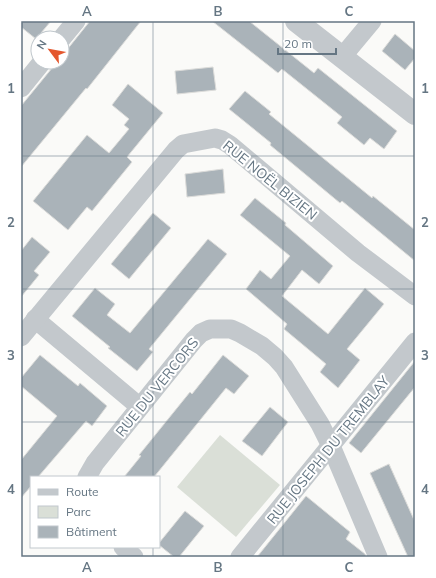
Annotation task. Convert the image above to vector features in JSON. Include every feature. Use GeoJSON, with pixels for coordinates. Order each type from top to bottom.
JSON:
{"type":"FeatureCollection","features":[{"type":"Feature","properties":{"kind":"street"},"geometry":{"type":"LineString","coordinates":[[69,30],[76,21]]}},
{"type":"Feature","properties":{"kind":"street"},"geometry":{"type":"LineString","coordinates":[[296,21],[415,114]]}},
{"type":"Feature","properties":{"kind":"street"},"geometry":{"type":"LineString","coordinates":[[342,57],[372,21]]}},
{"type":"Feature","properties":{"kind":"street"},"geometry":{"type":"LineString","coordinates":[[21,88],[36,70]]}},
{"type":"Feature","properties":{"kind":"street","name":"RUE NOËL BIZIEN"},"geometry":{"type":"LineString","coordinates":[[21,337],[176,150],[183,144],[215,138],[230,145],[358,253],[415,296]]}},
{"type":"Feature","properties":{"kind":"street"},"geometry":{"type":"LineString","coordinates":[[35,319],[140,407]]}},
{"type":"Feature","properties":{"kind":"street","name":"RUE DU VERCORS"},"geometry":{"type":"LineString","coordinates":[[88,476],[95,463],[201,333],[210,329],[231,329],[262,346],[284,367],[320,424],[331,446],[378,557]]}},
{"type":"Feature","properties":{"kind":"street","name":"RUE JOSEPH DU TREMBLAY"},"geometry":{"type":"LineString","coordinates":[[240,557],[415,342]]}},
{"type":"Feature","properties":{"kind":"street"},"geometry":{"type":"LineString","coordinates":[[124,548],[134,557]]}},
{"type":"Feature","properties":{"kind":"green space"},"geometry":{"type":"Polygon","coordinates":[[[220,435],[280,485],[236,537],[177,487],[220,435]]]}},
{"type":"Feature","properties":{"kind":"building"},"geometry":{"type":"Polygon","coordinates":[[[21,21],[51,21],[44,30],[30,30],[30,34],[21,27],[21,21]]]}},
{"type":"Feature","properties":{"kind":"building"},"geometry":{"type":"Polygon","coordinates":[[[90,21],[141,21],[87,89],[86,88],[21,167],[21,106],[50,70],[70,70],[70,46],[90,21]]]}},
{"type":"Feature","properties":{"kind":"building"},"geometry":{"type":"Polygon","coordinates":[[[212,21],[249,21],[314,73],[318,68],[397,131],[384,149],[370,138],[364,145],[337,123],[342,117],[282,69],[278,73],[212,21]]]}},
{"type":"Feature","properties":{"kind":"building"},"geometry":{"type":"Polygon","coordinates":[[[395,34],[415,51],[415,58],[405,70],[382,51],[395,34]]]}},
{"type":"Feature","properties":{"kind":"building"},"geometry":{"type":"Polygon","coordinates":[[[213,67],[216,90],[177,94],[175,71],[213,67]]]}},
{"type":"Feature","properties":{"kind":"building"},"geometry":{"type":"Polygon","coordinates":[[[128,84],[163,113],[127,157],[132,162],[92,211],[87,207],[68,230],[33,201],[87,135],[109,153],[129,129],[124,125],[129,119],[112,105],[128,84]]]}},
{"type":"Feature","properties":{"kind":"building"},"geometry":{"type":"Polygon","coordinates":[[[245,91],[271,112],[269,114],[372,198],[373,196],[415,230],[415,261],[342,201],[340,203],[229,109],[245,91]]]}},
{"type":"Feature","properties":{"kind":"building"},"geometry":{"type":"Polygon","coordinates":[[[223,169],[225,193],[187,197],[185,174],[223,169]]]}},
{"type":"Feature","properties":{"kind":"building"},"geometry":{"type":"Polygon","coordinates":[[[255,198],[286,223],[285,225],[333,266],[319,284],[302,270],[282,296],[328,334],[365,288],[384,304],[347,349],[360,360],[338,388],[320,372],[326,364],[284,329],[287,324],[246,289],[260,270],[271,279],[290,256],[240,215],[255,198]]]}},
{"type":"Feature","properties":{"kind":"building"},"geometry":{"type":"Polygon","coordinates":[[[153,213],[171,228],[129,279],[111,264],[153,213]]]}},
{"type":"Feature","properties":{"kind":"building"},"geometry":{"type":"Polygon","coordinates":[[[32,237],[50,252],[34,271],[39,275],[21,297],[21,251],[32,237]]]}},
{"type":"Feature","properties":{"kind":"building"},"geometry":{"type":"Polygon","coordinates":[[[208,239],[227,254],[149,349],[153,352],[137,371],[72,316],[95,288],[115,304],[107,315],[130,333],[208,239]]]}},
{"type":"Feature","properties":{"kind":"building"},"geometry":{"type":"Polygon","coordinates":[[[40,355],[78,386],[80,383],[107,406],[92,426],[86,421],[39,476],[30,476],[30,487],[21,498],[21,460],[57,416],[21,386],[21,378],[40,355]]]}},
{"type":"Feature","properties":{"kind":"building"},"geometry":{"type":"Polygon","coordinates":[[[223,355],[249,376],[234,394],[226,388],[155,476],[125,476],[141,456],[139,455],[190,392],[192,394],[223,355]]]}},
{"type":"Feature","properties":{"kind":"building"},"geometry":{"type":"Polygon","coordinates":[[[415,361],[415,387],[361,453],[349,443],[415,361]]]}},
{"type":"Feature","properties":{"kind":"building"},"geometry":{"type":"Polygon","coordinates":[[[270,407],[288,422],[262,456],[242,441],[270,407]]]}},
{"type":"Feature","properties":{"kind":"building"},"geometry":{"type":"Polygon","coordinates":[[[389,464],[415,522],[415,557],[408,557],[370,473],[389,464]]]}},
{"type":"Feature","properties":{"kind":"building"},"geometry":{"type":"Polygon","coordinates":[[[306,496],[350,532],[346,539],[365,554],[366,557],[257,557],[306,496]]]}},
{"type":"Feature","properties":{"kind":"building"},"geometry":{"type":"Polygon","coordinates":[[[185,511],[204,526],[179,557],[174,557],[160,546],[160,542],[185,511]]]}}]}
